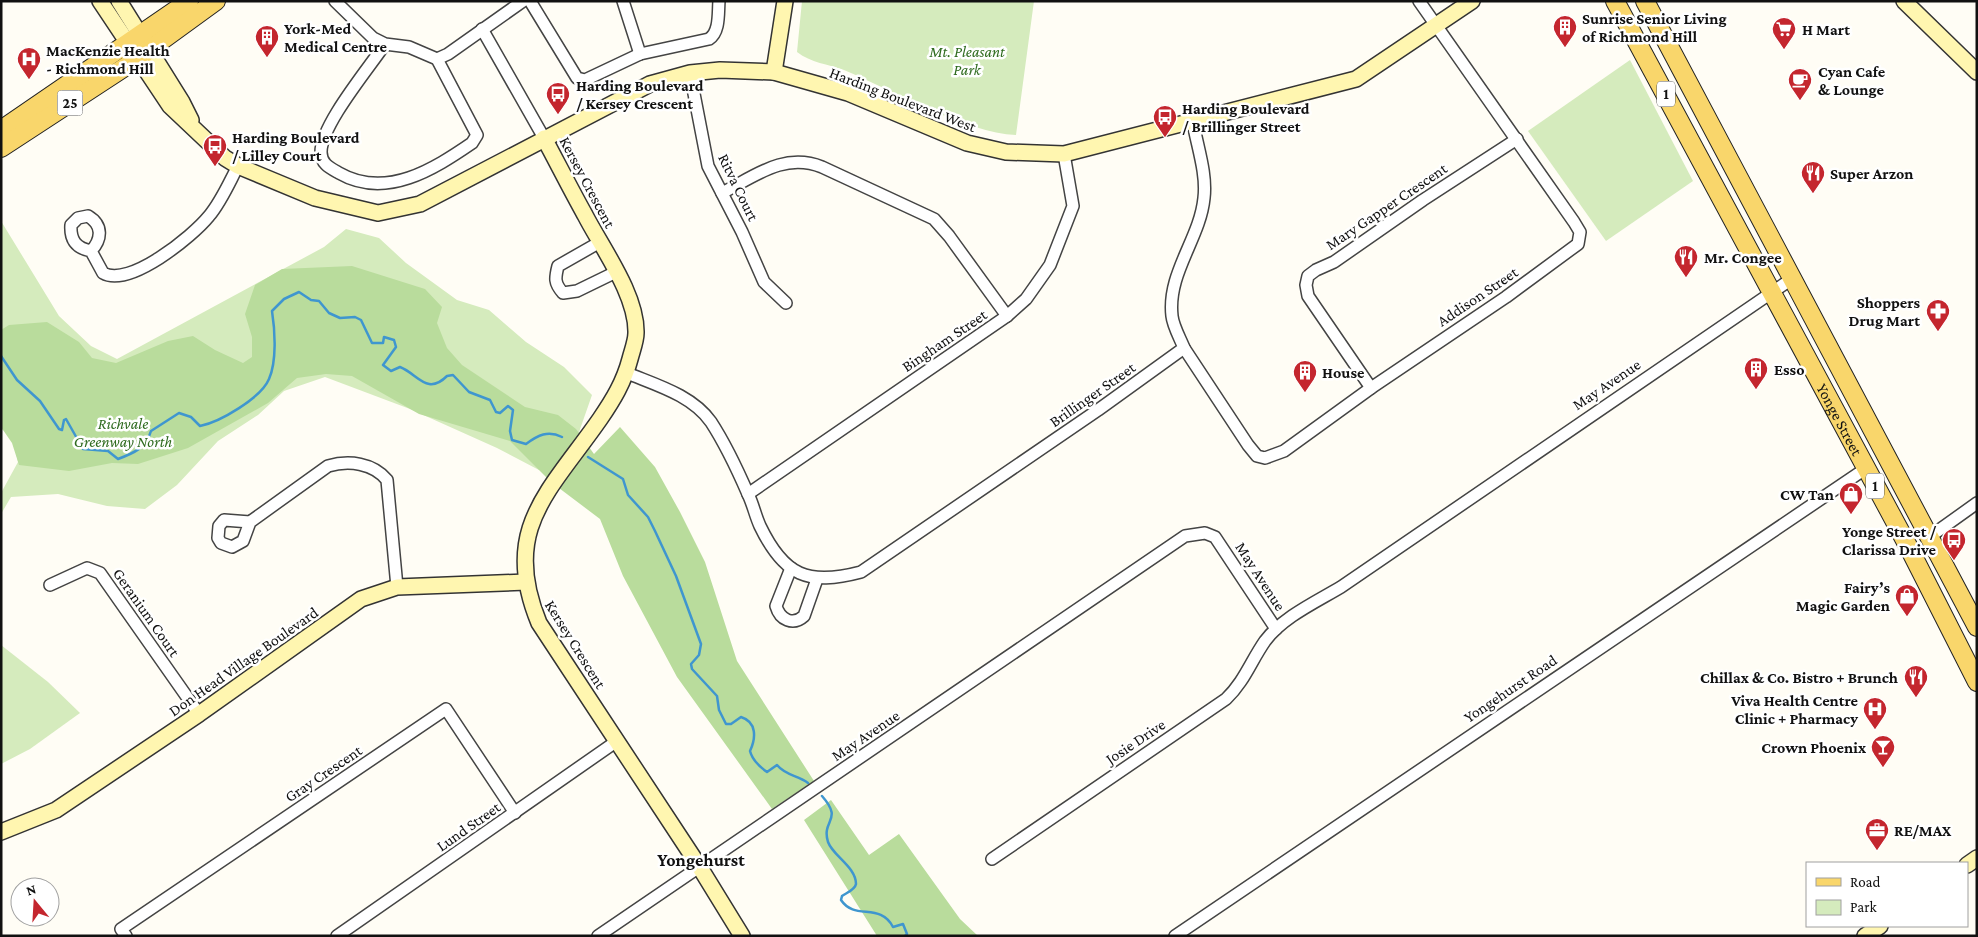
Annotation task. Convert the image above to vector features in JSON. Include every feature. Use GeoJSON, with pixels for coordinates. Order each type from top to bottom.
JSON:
{"type":"FeatureCollection","features":[{"type":"Feature","properties":{"kind":"main road","name":"25"},"geometry":{"type":"LineString","coordinates":[[1,130],[189,1]]}},
{"type":"Feature","properties":{"kind":"main road","name":"25"},"geometry":{"type":"LineString","coordinates":[[1,148],[143,54],[216,1]]}},
{"type":"Feature","properties":{"kind":"main road","name":"Yonge Street"},"geometry":{"type":"LineString","coordinates":[[1615,1],[1907,544],[1977,682]]}},
{"type":"Feature","properties":{"kind":"main road","name":"Yonge Street"},"geometry":{"type":"LineString","coordinates":[[1645,1],[1977,628]]}},
{"type":"Feature","properties":{"kind":"street"},"geometry":{"type":"LineString","coordinates":[[100,1],[134,39]]}},
{"type":"Feature","properties":{"kind":"street"},"geometry":{"type":"LineString","coordinates":[[119,1],[134,39],[143,54]]}},
{"type":"Feature","properties":{"kind":"street"},"geometry":{"type":"LineString","coordinates":[[336,1],[349,5],[372,38],[385,44],[409,47],[437,59],[474,128],[477,139],[419,176],[373,183],[347,178],[323,162],[321,152],[325,135],[385,44]]}},
{"type":"Feature","properties":{"kind":"street"},"geometry":{"type":"LineString","coordinates":[[437,59],[448,54],[523,1]]}},
{"type":"Feature","properties":{"kind":"street"},"geometry":{"type":"LineString","coordinates":[[530,1],[577,78],[585,80],[640,54],[677,44],[699,42],[714,36],[719,1]]}},
{"type":"Feature","properties":{"kind":"street"},"geometry":{"type":"LineString","coordinates":[[623,1],[640,54]]}},
{"type":"Feature","properties":{"kind":"street"},"geometry":{"type":"LineString","coordinates":[[774,72],[785,1]]}},
{"type":"Feature","properties":{"kind":"street","name":"Addison Street"},"geometry":{"type":"LineString","coordinates":[[1184,348],[1248,446],[1260,458],[1265,458],[1284,451],[1371,388],[1506,297],[1578,244],[1580,232],[1419,1]]}},
{"type":"Feature","properties":{"kind":"street","name":"Harding Boulevard West"},"geometry":{"type":"LineString","coordinates":[[143,54],[182,102],[194,128],[225,158],[238,166],[315,198],[378,213],[420,204],[650,84],[690,72],[720,70],[774,72],[848,93],[967,143],[1006,152],[1064,154],[1356,79],[1437,27],[1472,1]]}},
{"type":"Feature","properties":{"kind":"street"},"geometry":{"type":"LineString","coordinates":[[1910,3],[1977,72]]}},
{"type":"Feature","properties":{"kind":"street"},"geometry":{"type":"LineString","coordinates":[[482,29],[544,138]]}},
{"type":"Feature","properties":{"kind":"street","name":"Ritva Court"},"geometry":{"type":"LineString","coordinates":[[690,72],[708,166],[742,232],[764,282],[786,303]]}},
{"type":"Feature","properties":{"kind":"street"},"geometry":{"type":"LineString","coordinates":[[1184,348],[1172,317],[1174,284],[1200,217],[1205,182],[1193,122]]}},
{"type":"Feature","properties":{"kind":"street","name":"Kersey Crescent"},"geometry":{"type":"LineString","coordinates":[[544,138],[627,294],[636,333],[627,373],[618,392],[576,454],[544,495],[538,508],[526,547],[526,582],[529,601],[539,623],[699,866],[742,936]]}},
{"type":"Feature","properties":{"kind":"street","name":"Mary Gapper Crescent"},"geometry":{"type":"LineString","coordinates":[[1371,388],[1308,296],[1306,285],[1308,276],[1334,262],[1423,200],[1517,139]]}},
{"type":"Feature","properties":{"kind":"street","name":"Bingham Street"},"geometry":{"type":"LineString","coordinates":[[748,494],[1007,316],[1026,299],[1050,265],[1072,206],[1064,154]]}},
{"type":"Feature","properties":{"kind":"street"},"geometry":{"type":"LineString","coordinates":[[722,193],[761,172],[792,161],[807,161],[822,166],[934,219],[949,236],[1007,316]]}},
{"type":"Feature","properties":{"kind":"street"},"geometry":{"type":"LineString","coordinates":[[90,251],[95,263],[103,273],[115,278],[127,275],[150,263],[193,233],[209,216],[238,166]]}},
{"type":"Feature","properties":{"kind":"street","name":"Kersey Crescent"},"geometry":{"type":"LineString","coordinates":[[600,242],[558,266],[555,279],[557,286],[563,292],[577,291],[616,272]]}},
{"type":"Feature","properties":{"kind":"street","name":"May Avenue"},"geometry":{"type":"LineString","coordinates":[[598,936],[1185,536],[1205,533],[1215,537],[1276,630],[1793,278]]}},
{"type":"Feature","properties":{"kind":"street","name":"Brillinger Street"},"geometry":{"type":"LineString","coordinates":[[627,373],[689,400],[702,412],[711,422],[748,494],[760,525],[775,553],[791,568],[817,579],[838,578],[861,572],[1098,410],[1184,348]]}},
{"type":"Feature","properties":{"kind":"street"},"geometry":{"type":"LineString","coordinates":[[250,522],[328,466],[342,462],[379,470],[388,480],[397,587]]}},
{"type":"Feature","properties":{"kind":"street","name":"Yongehurst Road"},"geometry":{"type":"LineString","coordinates":[[1175,936],[1866,469]]}},
{"type":"Feature","properties":{"kind":"street"},"geometry":{"type":"LineString","coordinates":[[1928,538],[1977,503]]}},
{"type":"Feature","properties":{"kind":"street","name":"Geranium Court"},"geometry":{"type":"LineString","coordinates":[[50,585],[87,568],[100,573],[199,714]]}},
{"type":"Feature","properties":{"kind":"street"},"geometry":{"type":"LineString","coordinates":[[791,568],[776,606],[782,618],[788,621],[795,622],[804,616],[817,579]]}},
{"type":"Feature","properties":{"kind":"street","name":"Don Head Village Boulevard"},"geometry":{"type":"LineString","coordinates":[[1,832],[56,810],[199,714],[361,599],[397,587],[526,582]]}},
{"type":"Feature","properties":{"kind":"street","name":"Josie Drive"},"geometry":{"type":"LineString","coordinates":[[992,859],[1226,699],[1237,688],[1265,642],[1276,630]]}},
{"type":"Feature","properties":{"kind":"street","name":"Gray Crescent"},"geometry":{"type":"LineString","coordinates":[[126,936],[121,929],[446,709],[515,813]]}},
{"type":"Feature","properties":{"kind":"street","name":"Lund Street"},"geometry":{"type":"LineString","coordinates":[[337,936],[617,741]]}},
{"type":"Feature","properties":{"kind":"street"},"geometry":{"type":"LineString","coordinates":[[1866,936],[1879,927]]}},
{"type":"Feature","properties":{"kind":"green space","name":"Mt. Pleasant Park"},"geometry":{"type":"Polygon","coordinates":[[[802,1],[1034,1],[1016,135],[975,127],[952,119],[844,70],[802,56],[797,52],[802,1]]]}},
{"type":"Feature","properties":{"kind":"green space"},"geometry":{"type":"Polygon","coordinates":[[[1630,60],[1693,181],[1606,241],[1528,131],[1630,60]]]}},
{"type":"Feature","properties":{"kind":"green space","name":"Richvale Greenway North"},"geometry":{"type":"Polygon","coordinates":[[[1,221],[59,316],[91,346],[117,359],[324,247],[346,229],[379,238],[406,263],[457,300],[489,310],[526,342],[564,367],[592,395],[578,435],[539,470],[497,448],[410,409],[325,377],[284,391],[258,415],[218,441],[177,485],[145,509],[107,506],[58,494],[11,497],[1,514],[1,493],[18,462],[12,434],[1,429],[1,221]]]}},
{"type":"Feature","properties":{"kind":"green space","name":"Richvale Greenway North"},"geometry":{"type":"Polygon","coordinates":[[[352,266],[425,289],[442,307],[437,323],[447,348],[462,365],[525,407],[558,415],[576,429],[594,454],[620,427],[655,467],[680,512],[705,562],[737,661],[814,781],[772,809],[677,677],[623,576],[600,519],[551,482],[510,441],[419,414],[352,376],[326,374],[297,378],[268,403],[188,448],[138,464],[112,463],[69,471],[19,465],[12,443],[1,427],[1,330],[9,325],[47,322],[79,342],[92,358],[116,363],[168,341],[193,336],[215,350],[243,363],[252,357],[252,337],[245,314],[255,285],[282,269],[352,266]]]}},
{"type":"Feature","properties":{"kind":"green space"},"geometry":{"type":"Polygon","coordinates":[[[1,645],[48,682],[80,713],[30,749],[1,764],[1,645]]]}},
{"type":"Feature","properties":{"kind":"green space"},"geometry":{"type":"Polygon","coordinates":[[[831,800],[869,855],[899,834],[960,919],[978,936],[877,936],[804,820],[831,800]]]}},
{"type":"Feature","properties":{"kind":"waterway"},"geometry":{"type":"LineString","coordinates":[[1,356],[17,380],[40,401],[59,429],[62,430],[64,420],[66,419],[83,449],[108,451],[118,459],[143,446],[151,431],[179,413],[191,417],[200,426],[229,414],[258,394],[265,386],[272,372],[274,355],[272,311],[284,299],[299,292],[311,300],[319,301],[329,313],[340,318],[355,317],[361,320],[372,343],[383,343],[384,337],[394,340],[396,347],[383,365],[391,371],[400,367],[428,384],[440,382],[447,376],[453,375],[469,392],[490,400],[496,412],[500,413],[508,406],[513,410],[510,431],[512,440],[526,444],[543,434],[562,437]]}},
{"type":"Feature","properties":{"kind":"waterway"},"geometry":{"type":"LineString","coordinates":[[588,457],[623,479],[628,495],[648,517],[676,576],[701,644],[699,655],[691,664],[692,669],[717,696],[719,710],[726,724],[731,724],[741,717],[746,719],[754,731],[750,751],[759,765],[767,772],[777,765],[784,771],[808,783]]}},
{"type":"Feature","properties":{"kind":"waterway"},"geometry":{"type":"LineString","coordinates":[[822,796],[828,804],[832,815],[827,829],[828,842],[855,878],[855,886],[842,896],[841,900],[853,910],[881,915],[893,927],[903,924],[907,934],[905,936]]}},
{"type":"Feature","properties":{"kind":"place","name":"Sunrise Senior Living of Richmond Hill"},"geometry":{"type":"Point","coordinates":[1565,48]}},
{"type":"Feature","properties":{"kind":"place","name":"H Mart"},"geometry":{"type":"Point","coordinates":[1784,50]}},
{"type":"Feature","properties":{"kind":"place","name":"York-Med Medical Centre"},"geometry":{"type":"Point","coordinates":[267,58]}},
{"type":"Feature","properties":{"kind":"place","name":"MacKenzie Health - Richmond Hill"},"geometry":{"type":"Point","coordinates":[29,80]}},
{"type":"Feature","properties":{"kind":"place","name":"Cyan Cafe & Lounge"},"geometry":{"type":"Point","coordinates":[1800,101]}},
{"type":"Feature","properties":{"kind":"place","name":"Harding Boulevard / Kersey Crescent"},"geometry":{"type":"Point","coordinates":[558,115]}},
{"type":"Feature","properties":{"kind":"place","name":"Harding Boulevard / Brillinger Street"},"geometry":{"type":"Point","coordinates":[1165,138]}},
{"type":"Feature","properties":{"kind":"place","name":"Harding Boulevard / Lilley Court"},"geometry":{"type":"Point","coordinates":[215,167]}},
{"type":"Feature","properties":{"kind":"place","name":"Super Arzon"},"geometry":{"type":"Point","coordinates":[1813,194]}},
{"type":"Feature","properties":{"kind":"place","name":"Mr. Congee"},"geometry":{"type":"Point","coordinates":[1686,278]}},
{"type":"Feature","properties":{"kind":"place","name":"Shoppers Drug Mart"},"geometry":{"type":"Point","coordinates":[1938,332]}},
{"type":"Feature","properties":{"kind":"place","name":"Esso"},"geometry":{"type":"Point","coordinates":[1756,390]}},
{"type":"Feature","properties":{"kind":"place","name":"House"},"geometry":{"type":"Point","coordinates":[1305,393]}},
{"type":"Feature","properties":{"kind":"place","name":"CW Tan"},"geometry":{"type":"Point","coordinates":[1851,515]}},
{"type":"Feature","properties":{"kind":"place","name":"Yonge Street / Clarissa Drive"},"geometry":{"type":"Point","coordinates":[1954,561]}},
{"type":"Feature","properties":{"kind":"place","name":"Fairy’s Magic Garden"},"geometry":{"type":"Point","coordinates":[1907,617]}},
{"type":"Feature","properties":{"kind":"place","name":"Chillax & Co. Bistro + Brunch"},"geometry":{"type":"Point","coordinates":[1916,698]}},
{"type":"Feature","properties":{"kind":"place","name":"Viva Health Centre Clinic + Pharmacy"},"geometry":{"type":"Point","coordinates":[1875,730]}},
{"type":"Feature","properties":{"kind":"place","name":"Crown Phoenix"},"geometry":{"type":"Point","coordinates":[1883,768]}},
{"type":"Feature","properties":{"kind":"place","name":"RE/MAX"},"geometry":{"type":"Point","coordinates":[1877,851]}},
{"type":"Feature","properties":{"kind":"district","name":"Yongehurst"},"geometry":{"type":"Point","coordinates":[701,860]}}]}
